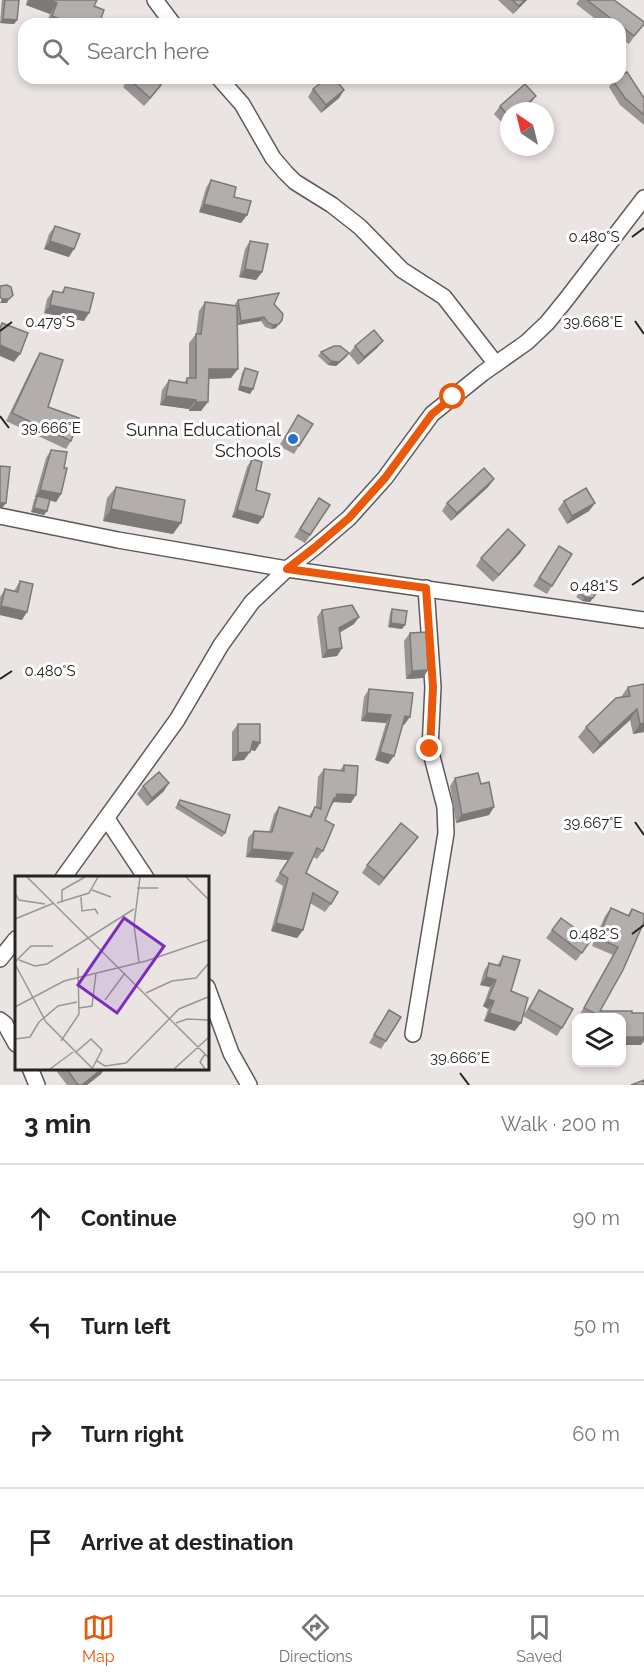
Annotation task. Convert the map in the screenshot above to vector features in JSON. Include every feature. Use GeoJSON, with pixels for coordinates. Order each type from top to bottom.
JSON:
{"type":"FeatureCollection","features":[{"type":"Feature","properties":{"kind":"street"},"geometry":{"type":"LineString","coordinates":[[155,0],[168,18]]}},
{"type":"Feature","properties":{"kind":"street"},"geometry":{"type":"LineString","coordinates":[[224,84],[242,104],[273,158],[285,172],[295,182],[333,205],[360,227],[402,270],[444,297],[496,364]]}},
{"type":"Feature","properties":{"kind":"street"},"geometry":{"type":"LineString","coordinates":[[64,876],[177,720],[233,628],[252,602],[287,569],[349,518],[385,478],[432,414],[527,342],[547,323],[644,198]]}},
{"type":"Feature","properties":{"kind":"street"},"geometry":{"type":"LineString","coordinates":[[0,516],[118,540],[287,569],[644,620]]}},
{"type":"Feature","properties":{"kind":"street"},"geometry":{"type":"LineString","coordinates":[[413,1034],[446,833],[445,807],[430,749],[433,687],[426,588]]}},
{"type":"Feature","properties":{"kind":"street"},"geometry":{"type":"LineString","coordinates":[[107,819],[145,876]]}},
{"type":"Feature","properties":{"kind":"street"},"geometry":{"type":"LineString","coordinates":[[0,959],[15,940]]}},
{"type":"Feature","properties":{"kind":"street"},"geometry":{"type":"LineString","coordinates":[[208,990],[231,1053],[249,1085]]}},
{"type":"Feature","properties":{"kind":"street"},"geometry":{"type":"LineString","coordinates":[[0,1020],[5,1024],[15,1042]]}},
{"type":"Feature","properties":{"kind":"street"},"geometry":{"type":"LineString","coordinates":[[31,1070],[38,1085]]}},
{"type":"Feature","properties":{"kind":"building"},"geometry":{"type":"Polygon","coordinates":[[[5,0],[19,0],[17,20],[3,19],[5,0]]]}},
{"type":"Feature","properties":{"kind":"building"},"geometry":{"type":"Polygon","coordinates":[[[49,0],[97,0],[94,6],[104,10],[101,18],[57,18],[52,16],[57,3],[49,0]]]}},
{"type":"Feature","properties":{"kind":"building"},"geometry":{"type":"Polygon","coordinates":[[[512,0],[525,0],[519,6],[512,0]]]}},
{"type":"Feature","properties":{"kind":"building"},"geometry":{"type":"Polygon","coordinates":[[[587,0],[614,0],[644,24],[634,36],[626,30],[626,18],[610,18],[587,0]]]}},
{"type":"Feature","properties":{"kind":"building"},"geometry":{"type":"Polygon","coordinates":[[[626,73],[644,98],[644,115],[625,98],[615,84],[626,84],[626,73]]]}},
{"type":"Feature","properties":{"kind":"building"},"geometry":{"type":"Polygon","coordinates":[[[135,84],[160,84],[150,98],[135,84]]]}},
{"type":"Feature","properties":{"kind":"building"},"geometry":{"type":"Polygon","coordinates":[[[319,84],[339,84],[344,90],[326,105],[313,89],[319,84]]]}},
{"type":"Feature","properties":{"kind":"building"},"geometry":{"type":"Polygon","coordinates":[[[525,84],[536,96],[529,102],[505,102],[525,84]]]}},
{"type":"Feature","properties":{"kind":"building"},"geometry":{"type":"Polygon","coordinates":[[[211,180],[236,187],[234,197],[251,201],[247,215],[204,204],[211,180]]]}},
{"type":"Feature","properties":{"kind":"building"},"geometry":{"type":"Polygon","coordinates":[[[55,226],[80,234],[74,249],[50,241],[55,226]]]}},
{"type":"Feature","properties":{"kind":"building"},"geometry":{"type":"Polygon","coordinates":[[[250,241],[268,244],[262,272],[245,269],[250,241]]]}},
{"type":"Feature","properties":{"kind":"building"},"geometry":{"type":"Polygon","coordinates":[[[0,286],[11,287],[13,295],[9,299],[2,299],[0,286]]]}},
{"type":"Feature","properties":{"kind":"building"},"geometry":{"type":"Polygon","coordinates":[[[65,287],[94,293],[89,313],[50,305],[53,291],[63,293],[65,287]]]}},
{"type":"Feature","properties":{"kind":"building"},"geometry":{"type":"Polygon","coordinates":[[[279,293],[274,304],[283,314],[279,324],[268,323],[264,317],[241,321],[238,300],[279,293]]]}},
{"type":"Feature","properties":{"kind":"building"},"geometry":{"type":"Polygon","coordinates":[[[205,302],[237,306],[238,369],[209,369],[208,402],[166,396],[169,380],[187,383],[187,378],[196,378],[196,334],[201,334],[205,302]]]}},
{"type":"Feature","properties":{"kind":"building"},"geometry":{"type":"Polygon","coordinates":[[[2,323],[28,333],[20,354],[0,345],[2,323]]]}},
{"type":"Feature","properties":{"kind":"building"},"geometry":{"type":"Polygon","coordinates":[[[374,330],[383,341],[364,357],[355,346],[374,330]]]}},
{"type":"Feature","properties":{"kind":"building"},"geometry":{"type":"Polygon","coordinates":[[[334,346],[340,346],[349,353],[339,362],[331,361],[321,352],[334,346]]]}},
{"type":"Feature","properties":{"kind":"building"},"geometry":{"type":"Polygon","coordinates":[[[40,353],[63,360],[48,407],[79,418],[71,441],[12,413],[40,353]]]}},
{"type":"Feature","properties":{"kind":"building"},"geometry":{"type":"Polygon","coordinates":[[[245,368],[258,372],[253,389],[240,386],[245,368]]]}},
{"type":"Feature","properties":{"kind":"building"},"geometry":{"type":"Polygon","coordinates":[[[298,415],[313,424],[299,446],[285,438],[298,415]]]}},
{"type":"Feature","properties":{"kind":"building"},"geometry":{"type":"Polygon","coordinates":[[[51,450],[67,452],[64,468],[67,468],[61,494],[40,490],[51,450]]]}},
{"type":"Feature","properties":{"kind":"building"},"geometry":{"type":"Polygon","coordinates":[[[252,459],[262,462],[256,490],[270,494],[263,517],[237,510],[252,459]]]}},
{"type":"Feature","properties":{"kind":"building"},"geometry":{"type":"Polygon","coordinates":[[[0,466],[10,467],[6,503],[0,503],[0,466]]]}},
{"type":"Feature","properties":{"kind":"building"},"geometry":{"type":"Polygon","coordinates":[[[484,468],[494,479],[457,513],[447,503],[484,468]]]}},
{"type":"Feature","properties":{"kind":"building"},"geometry":{"type":"Polygon","coordinates":[[[116,487],[185,500],[181,523],[111,509],[116,487]]]}},
{"type":"Feature","properties":{"kind":"building"},"geometry":{"type":"Polygon","coordinates":[[[586,488],[595,503],[572,516],[564,501],[586,488]]]}},
{"type":"Feature","properties":{"kind":"building"},"geometry":{"type":"Polygon","coordinates":[[[37,496],[50,499],[47,511],[34,508],[37,496]]]}},
{"type":"Feature","properties":{"kind":"building"},"geometry":{"type":"Polygon","coordinates":[[[319,498],[330,505],[310,535],[300,529],[319,498]]]}},
{"type":"Feature","properties":{"kind":"building"},"geometry":{"type":"Polygon","coordinates":[[[508,529],[525,545],[499,575],[481,558],[508,529]]]}},
{"type":"Feature","properties":{"kind":"building"},"geometry":{"type":"Polygon","coordinates":[[[559,546],[572,554],[552,586],[539,578],[559,546]]]}},
{"type":"Feature","properties":{"kind":"building"},"geometry":{"type":"Polygon","coordinates":[[[20,581],[33,584],[27,612],[1,606],[5,589],[18,592],[20,581]]]}},
{"type":"Feature","properties":{"kind":"building"},"geometry":{"type":"Polygon","coordinates":[[[587,582],[598,590],[593,598],[579,593],[587,582]]]}},
{"type":"Feature","properties":{"kind":"building"},"geometry":{"type":"Polygon","coordinates":[[[352,605],[359,617],[339,628],[342,648],[327,650],[322,610],[352,605]]]}},
{"type":"Feature","properties":{"kind":"building"},"geometry":{"type":"Polygon","coordinates":[[[392,609],[407,611],[405,625],[391,623],[392,609]]]}},
{"type":"Feature","properties":{"kind":"building"},"geometry":{"type":"Polygon","coordinates":[[[426,632],[428,670],[412,671],[410,633],[426,632]]]}},
{"type":"Feature","properties":{"kind":"building"},"geometry":{"type":"Polygon","coordinates":[[[644,684],[644,723],[640,724],[637,709],[600,743],[586,727],[616,698],[630,696],[628,687],[644,684]]]}},
{"type":"Feature","properties":{"kind":"building"},"geometry":{"type":"Polygon","coordinates":[[[369,689],[413,693],[410,717],[405,716],[394,756],[380,752],[391,715],[367,713],[369,689]]]}},
{"type":"Feature","properties":{"kind":"building"},"geometry":{"type":"Polygon","coordinates":[[[238,724],[260,724],[260,743],[253,741],[250,752],[238,753],[238,724]]]}},
{"type":"Feature","properties":{"kind":"building"},"geometry":{"type":"Polygon","coordinates":[[[344,765],[358,766],[356,795],[337,794],[334,798],[325,820],[334,825],[323,851],[317,848],[306,873],[338,892],[331,904],[313,893],[303,930],[276,923],[288,878],[280,873],[293,853],[252,849],[254,831],[272,832],[279,807],[311,817],[315,807],[321,809],[324,769],[344,771],[344,765]]]}},
{"type":"Feature","properties":{"kind":"building"},"geometry":{"type":"Polygon","coordinates":[[[159,772],[169,783],[152,798],[143,786],[159,772]]]}},
{"type":"Feature","properties":{"kind":"building"},"geometry":{"type":"Polygon","coordinates":[[[478,773],[481,784],[489,782],[494,807],[462,815],[455,778],[478,773]]]}},
{"type":"Feature","properties":{"kind":"building"},"geometry":{"type":"Polygon","coordinates":[[[180,800],[230,815],[225,833],[178,804],[180,800]]]}},
{"type":"Feature","properties":{"kind":"building"},"geometry":{"type":"Polygon","coordinates":[[[401,823],[418,837],[384,878],[367,865],[401,823]]]}},
{"type":"Feature","properties":{"kind":"building"},"geometry":{"type":"Polygon","coordinates":[[[611,908],[629,916],[632,909],[644,914],[644,922],[623,970],[600,1011],[644,1013],[644,1037],[626,1037],[626,1013],[594,1013],[584,1008],[618,947],[598,938],[611,908]]]}},
{"type":"Feature","properties":{"kind":"building"},"geometry":{"type":"Polygon","coordinates":[[[561,918],[591,940],[582,953],[552,930],[561,918]]]}},
{"type":"Feature","properties":{"kind":"building"},"geometry":{"type":"Polygon","coordinates":[[[503,956],[520,960],[511,991],[528,998],[521,1023],[489,1013],[494,1001],[488,999],[496,980],[486,977],[489,963],[500,966],[503,956]]]}},
{"type":"Feature","properties":{"kind":"building"},"geometry":{"type":"Polygon","coordinates":[[[539,990],[573,1009],[562,1028],[529,1009],[539,990]]]}},
{"type":"Feature","properties":{"kind":"building"},"geometry":{"type":"Polygon","coordinates":[[[389,1010],[401,1017],[386,1041],[374,1035],[389,1010]]]}},
{"type":"Feature","properties":{"kind":"building"},"geometry":{"type":"Polygon","coordinates":[[[67,1070],[101,1070],[82,1085],[78,1085],[67,1070]]]}},
{"type":"Feature","properties":{"kind":"building"},"geometry":{"type":"Polygon","coordinates":[[[644,1080],[644,1085],[631,1085],[644,1080]]]}},
{"type":"Feature","properties":{"kind":"place","name":"Sunna Educational Schools"},"geometry":{"type":"Point","coordinates":[293,439]}},
{"type":"Feature","properties":{"kind":"route"},"geometry":{"type":"LineString","coordinates":[[430,749],[433,687],[426,588],[287,569],[349,518],[385,478],[432,414],[453,397]]}}]}
